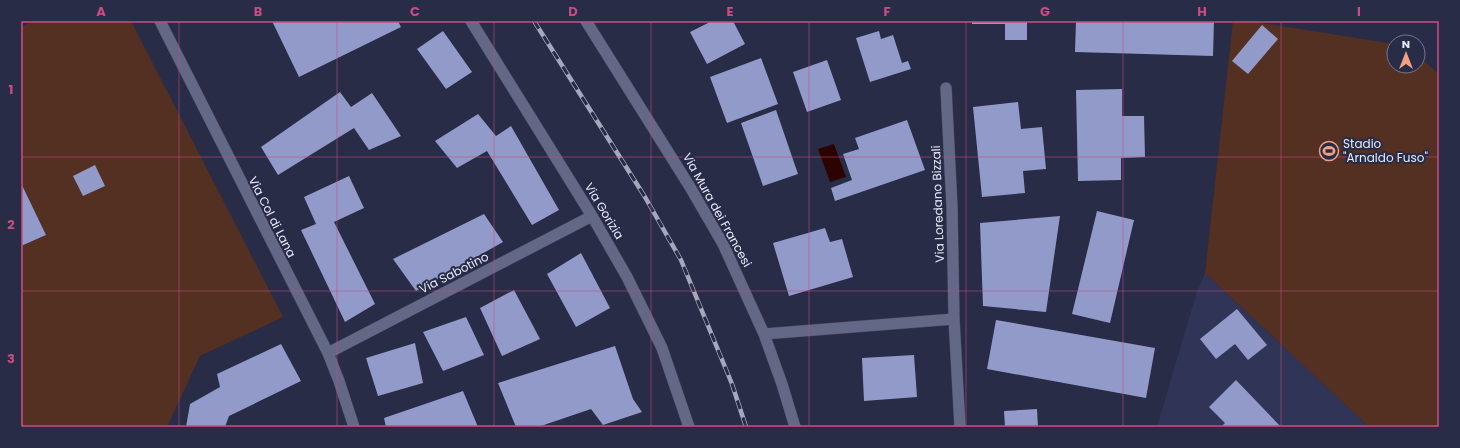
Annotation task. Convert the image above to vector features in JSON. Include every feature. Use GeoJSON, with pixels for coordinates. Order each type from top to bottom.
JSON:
{"type":"FeatureCollection","features":[{"type":"Feature","properties":{"kind":"street","name":"Via Col di Lana"},"geometry":{"type":"LineString","coordinates":[[160,21],[328,353],[343,392],[354,427]]}},
{"type":"Feature","properties":{"kind":"street","name":"Via Gorizia"},"geometry":{"type":"LineString","coordinates":[[472,21],[592,216],[627,277],[653,328],[669,365],[689,427]]}},
{"type":"Feature","properties":{"kind":"street","name":"Via Mura dei Francesi"},"geometry":{"type":"LineString","coordinates":[[586,21],[712,223],[743,285],[764,334],[782,384],[795,427]]}},
{"type":"Feature","properties":{"kind":"street","name":"Via Loredano Bizzali"},"geometry":{"type":"LineString","coordinates":[[946,88],[952,207],[954,319],[960,427]]}},
{"type":"Feature","properties":{"kind":"street","name":"Via Sabotino"},"geometry":{"type":"LineString","coordinates":[[328,353],[592,216]]}},
{"type":"Feature","properties":{"kind":"street"},"geometry":{"type":"LineString","coordinates":[[764,334],[954,319]]}},
{"type":"Feature","properties":{"kind":"shaded area"},"geometry":{"type":"Polygon","coordinates":[[[34,21],[131,21],[283,317],[200,356],[167,427],[21,427],[21,246],[46,235],[21,183],[21,27],[34,21]]]}},
{"type":"Feature","properties":{"kind":"shaded area","name":"Stadio \"Arnaldo Fuso\""},"geometry":{"type":"Polygon","coordinates":[[[1233,21],[1249,21],[1386,43],[1386,74],[1426,74],[1426,63],[1439,74],[1439,427],[1369,427],[1205,273],[1233,21]]]}},
{"type":"Feature","properties":{"kind":"shaded area"},"geometry":{"type":"Polygon","coordinates":[[[834,144],[846,177],[830,182],[818,149],[834,144]]]}},
{"type":"Feature","properties":{"kind":"shaded area"},"geometry":{"type":"Polygon","coordinates":[[[1205,273],[1369,427],[1157,427],[1197,291],[1205,273]]]}},
{"type":"Feature","properties":{"kind":"building"},"geometry":{"type":"Polygon","coordinates":[[[272,21],[398,21],[401,27],[299,77],[272,21]]]}},
{"type":"Feature","properties":{"kind":"building"},"geometry":{"type":"Polygon","coordinates":[[[712,21],[733,21],[745,44],[707,64],[690,32],[712,21]]]}},
{"type":"Feature","properties":{"kind":"building"},"geometry":{"type":"Polygon","coordinates":[[[972,21],[1027,21],[1027,40],[1005,40],[1005,24],[972,24],[972,21]]]}},
{"type":"Feature","properties":{"kind":"building"},"geometry":{"type":"Polygon","coordinates":[[[1076,21],[1214,21],[1213,56],[1075,52],[1076,21]]]}},
{"type":"Feature","properties":{"kind":"building"},"geometry":{"type":"Polygon","coordinates":[[[1262,25],[1278,39],[1248,74],[1232,61],[1262,25]]]}},
{"type":"Feature","properties":{"kind":"building"},"geometry":{"type":"Polygon","coordinates":[[[443,31],[472,72],[446,89],[417,49],[443,31]]]}},
{"type":"Feature","properties":{"kind":"building"},"geometry":{"type":"Polygon","coordinates":[[[879,31],[881,39],[893,35],[902,63],[908,61],[911,69],[870,82],[856,38],[879,31]]]}},
{"type":"Feature","properties":{"kind":"building"},"geometry":{"type":"Polygon","coordinates":[[[761,58],[778,104],[727,123],[710,77],[761,58]]]}},
{"type":"Feature","properties":{"kind":"building"},"geometry":{"type":"Polygon","coordinates":[[[827,60],[841,100],[807,112],[793,72],[827,60]]]}},
{"type":"Feature","properties":{"kind":"building"},"geometry":{"type":"Polygon","coordinates":[[[1122,89],[1122,116],[1144,116],[1145,157],[1121,158],[1121,180],[1078,181],[1076,90],[1122,89]]]}},
{"type":"Feature","properties":{"kind":"building"},"geometry":{"type":"Polygon","coordinates":[[[340,92],[351,107],[372,93],[401,136],[369,150],[354,128],[278,175],[261,147],[340,92]]]}},
{"type":"Feature","properties":{"kind":"building"},"geometry":{"type":"Polygon","coordinates":[[[1018,102],[1021,129],[1042,127],[1046,169],[1023,171],[1025,193],[982,197],[973,107],[1018,102]]]}},
{"type":"Feature","properties":{"kind":"building"},"geometry":{"type":"Polygon","coordinates":[[[776,110],[798,174],[763,186],[741,123],[776,110]]]}},
{"type":"Feature","properties":{"kind":"building"},"geometry":{"type":"Polygon","coordinates":[[[478,114],[496,136],[511,126],[559,210],[532,225],[487,151],[457,168],[435,141],[478,114]]]}},
{"type":"Feature","properties":{"kind":"building"},"geometry":{"type":"Polygon","coordinates":[[[907,120],[925,170],[835,201],[831,188],[852,180],[843,154],[859,149],[855,138],[907,120]]]}},
{"type":"Feature","properties":{"kind":"building"},"geometry":{"type":"Polygon","coordinates":[[[95,165],[105,186],[83,196],[73,176],[95,165]]]}},
{"type":"Feature","properties":{"kind":"building"},"geometry":{"type":"Polygon","coordinates":[[[349,176],[364,208],[334,222],[375,304],[345,322],[301,230],[316,224],[304,197],[349,176]]]}},
{"type":"Feature","properties":{"kind":"building"},"geometry":{"type":"Polygon","coordinates":[[[21,183],[46,235],[21,246],[21,183]]]}},
{"type":"Feature","properties":{"kind":"building"},"geometry":{"type":"Polygon","coordinates":[[[1097,211],[1134,220],[1110,323],[1072,314],[1097,211]]]}},
{"type":"Feature","properties":{"kind":"building"},"geometry":{"type":"Polygon","coordinates":[[[484,214],[503,242],[416,291],[393,259],[484,214]]]}},
{"type":"Feature","properties":{"kind":"building"},"geometry":{"type":"Polygon","coordinates":[[[1060,216],[1046,312],[983,306],[980,223],[1060,216]]]}},
{"type":"Feature","properties":{"kind":"building"},"geometry":{"type":"Polygon","coordinates":[[[825,228],[830,242],[842,239],[853,277],[789,296],[773,243],[825,228]]]}},
{"type":"Feature","properties":{"kind":"building"},"geometry":{"type":"Polygon","coordinates":[[[581,253],[610,308],[576,327],[547,274],[581,253]]]}},
{"type":"Feature","properties":{"kind":"building"},"geometry":{"type":"Polygon","coordinates":[[[514,290],[540,339],[502,356],[480,308],[514,290]]]}},
{"type":"Feature","properties":{"kind":"building"},"geometry":{"type":"Polygon","coordinates":[[[1237,309],[1267,345],[1248,360],[1235,344],[1216,359],[1200,339],[1237,309]]]}},
{"type":"Feature","properties":{"kind":"building"},"geometry":{"type":"Polygon","coordinates":[[[466,317],[484,355],[443,371],[423,332],[466,317]]]}},
{"type":"Feature","properties":{"kind":"building"},"geometry":{"type":"Polygon","coordinates":[[[996,320],[1155,348],[1146,398],[987,369],[996,320]]]}},
{"type":"Feature","properties":{"kind":"building"},"geometry":{"type":"Polygon","coordinates":[[[415,343],[423,383],[378,396],[366,358],[415,343]]]}},
{"type":"Feature","properties":{"kind":"building"},"geometry":{"type":"Polygon","coordinates":[[[281,344],[301,381],[229,416],[225,427],[186,427],[190,404],[220,387],[217,374],[281,344]]]}},
{"type":"Feature","properties":{"kind":"building"},"geometry":{"type":"Polygon","coordinates":[[[615,346],[633,399],[642,412],[603,425],[591,409],[538,427],[516,427],[498,383],[615,346]]]}},
{"type":"Feature","properties":{"kind":"building"},"geometry":{"type":"Polygon","coordinates":[[[914,355],[917,397],[864,401],[862,358],[914,355]]]}},
{"type":"Feature","properties":{"kind":"building"},"geometry":{"type":"Polygon","coordinates":[[[1236,380],[1281,427],[1221,427],[1225,423],[1209,407],[1236,380]]]}},
{"type":"Feature","properties":{"kind":"building"},"geometry":{"type":"Polygon","coordinates":[[[463,391],[478,427],[386,427],[384,418],[463,391]]]}},
{"type":"Feature","properties":{"kind":"building"},"geometry":{"type":"Polygon","coordinates":[[[1037,409],[1038,427],[1005,427],[1004,411],[1037,409]]]}},
{"type":"Feature","properties":{"kind":"railway"},"geometry":{"type":"LineString","coordinates":[[534,21],[645,197],[681,260],[732,384],[746,427]]}},
{"type":"Feature","properties":{"kind":"place","name":"Stadio \"Arnaldo Fuso\""},"geometry":{"type":"Point","coordinates":[1329,151]}}]}
